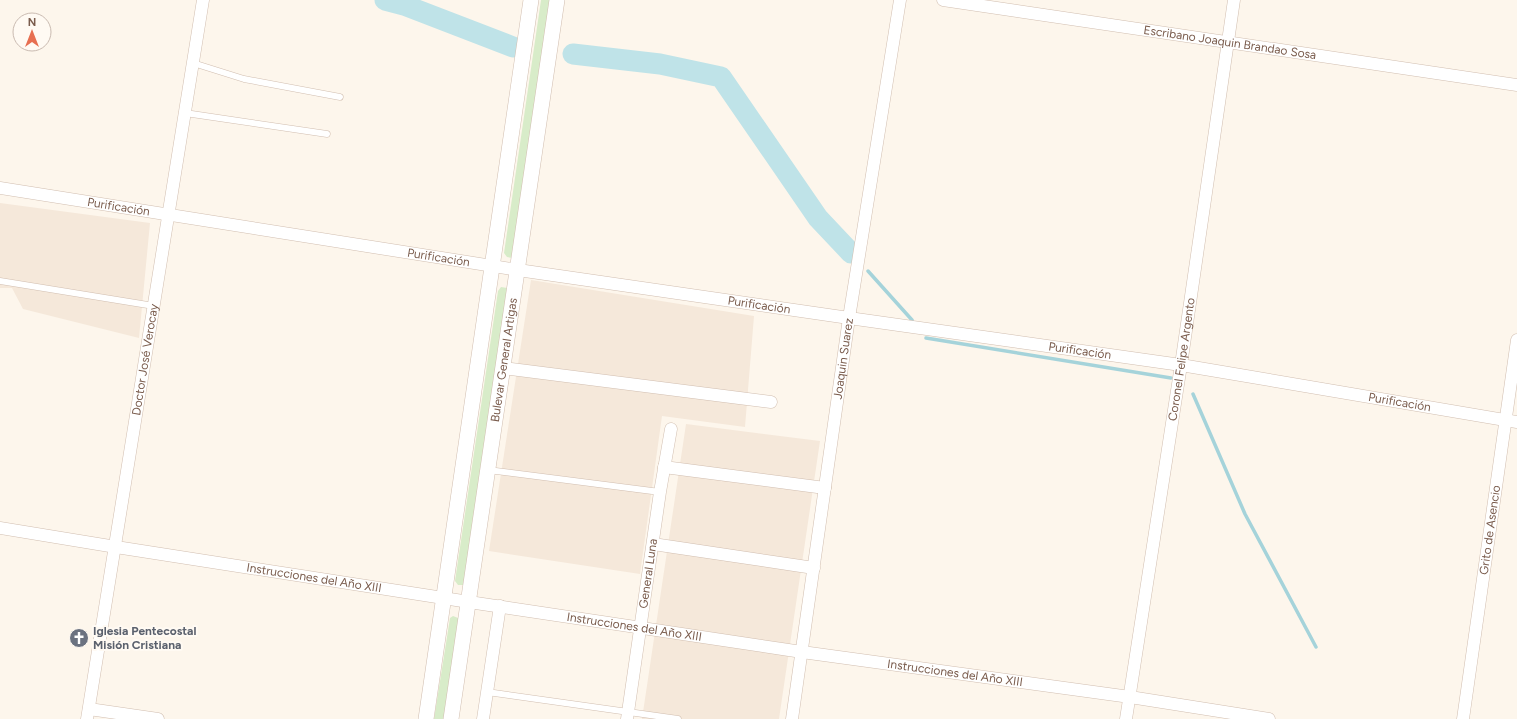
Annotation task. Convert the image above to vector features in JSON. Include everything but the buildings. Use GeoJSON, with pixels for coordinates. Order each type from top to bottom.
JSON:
{"type":"FeatureCollection","features":[{"type":"Feature","properties":{"kind":"street","name":"Doctor José Verocay"},"geometry":{"type":"LineString","coordinates":[[88,714],[203,0]]}},
{"type":"Feature","properties":{"kind":"street","name":"Bulevar General Artigas"},"geometry":{"type":"LineString","coordinates":[[426,719],[531,0]]}},
{"type":"Feature","properties":{"kind":"street","name":"Bulevar General Artigas"},"geometry":{"type":"LineString","coordinates":[[451,719],[557,0]]}},
{"type":"Feature","properties":{"kind":"street","name":"Joaquin Suarez"},"geometry":{"type":"LineString","coordinates":[[792,719],[849,318],[900,0]]}},
{"type":"Feature","properties":{"kind":"street","name":"Escribano Joaquin Brandao Sosa"},"geometry":{"type":"LineString","coordinates":[[943,0],[1517,85]]}},
{"type":"Feature","properties":{"kind":"street","name":"Coronel Felipe Argento"},"geometry":{"type":"LineString","coordinates":[[1126,719],[1181,365],[1234,0]]}},
{"type":"Feature","properties":{"kind":"street","name":"Purificación"},"geometry":{"type":"LineString","coordinates":[[0,188],[518,270],[1181,365],[1517,422]]}},
{"type":"Feature","properties":{"kind":"street","name":"Grito de Asencio"},"geometry":{"type":"LineString","coordinates":[[1463,719],[1517,340]]}},
{"type":"Feature","properties":{"kind":"street"},"geometry":{"type":"LineString","coordinates":[[503,368],[770,402]]}},
{"type":"Feature","properties":{"kind":"street","name":"General Luna"},"geometry":{"type":"LineString","coordinates":[[627,715],[660,492],[671,429]]}},
{"type":"Feature","properties":{"kind":"street"},"geometry":{"type":"LineString","coordinates":[[664,467],[825,488]]}},
{"type":"Feature","properties":{"kind":"street","name":"Instrucciones del Año XIII"},"geometry":{"type":"LineString","coordinates":[[0,528],[469,602],[802,652],[1130,697],[1269,719]]}},
{"type":"Feature","properties":{"kind":"street"},"geometry":{"type":"LineString","coordinates":[[653,544],[814,568]]}},
{"type":"Feature","properties":{"kind":"street"},"geometry":{"type":"LineString","coordinates":[[483,719],[500,606]]}},
{"type":"Feature","properties":{"kind":"street"},"geometry":{"type":"LineString","coordinates":[[88,714],[158,719]]}},
{"type":"Feature","properties":{"kind":"lane"},"geometry":{"type":"LineString","coordinates":[[193,63],[244,79],[340,97]]}},
{"type":"Feature","properties":{"kind":"lane"},"geometry":{"type":"LineString","coordinates":[[185,113],[327,134]]}},
{"type":"Feature","properties":{"kind":"lane"},"geometry":{"type":"LineString","coordinates":[[0,281],[154,306]]}},
{"type":"Feature","properties":{"kind":"lane"},"geometry":{"type":"LineString","coordinates":[[488,470],[660,492]]}},
{"type":"Feature","properties":{"kind":"lane"},"geometry":{"type":"LineString","coordinates":[[487,692],[627,715],[678,719]]}},
{"type":"Feature","properties":{"kind":"shaded area"},"geometry":{"type":"Polygon","coordinates":[[[0,203],[150,223],[139,338],[23,309],[12,288],[0,288],[0,203]]]}},
{"type":"Feature","properties":{"kind":"shaded area"},"geometry":{"type":"Polygon","coordinates":[[[531,280],[754,316],[745,427],[662,416],[640,574],[489,551],[531,280]]]}},
{"type":"Feature","properties":{"kind":"shaded area"},"geometry":{"type":"Polygon","coordinates":[[[686,424],[820,441],[779,719],[642,719],[686,424]]]}},
{"type":"Feature","properties":{"kind":"green space"},"geometry":{"type":"Polygon","coordinates":[[[541,0],[552,0],[512,258],[507,257],[504,253],[541,0]]]}},
{"type":"Feature","properties":{"kind":"green space"},"geometry":{"type":"Polygon","coordinates":[[[501,287],[507,288],[509,292],[464,585],[458,585],[455,581],[498,291],[501,287]]]}},
{"type":"Feature","properties":{"kind":"green space"},"geometry":{"type":"Polygon","coordinates":[[[453,616],[458,618],[460,622],[445,719],[434,719],[450,618],[453,616]]]}},
{"type":"Feature","properties":{"kind":"waterway"},"geometry":{"type":"LineString","coordinates":[[385,0],[404,5],[513,47]]}},
{"type":"Feature","properties":{"kind":"waterway"},"geometry":{"type":"LineString","coordinates":[[573,54],[660,64],[721,77],[818,218],[851,253]]}},
{"type":"Feature","properties":{"kind":"waterway"},"geometry":{"type":"LineString","coordinates":[[868,271],[912,320]]}},
{"type":"Feature","properties":{"kind":"waterway"},"geometry":{"type":"LineString","coordinates":[[926,338],[1171,378]]}},
{"type":"Feature","properties":{"kind":"waterway"},"geometry":{"type":"LineString","coordinates":[[1193,394],[1245,514],[1316,647]]}},
{"type":"Feature","properties":{"kind":"place","name":"Iglesia Pentecostal Misión Cristiana"},"geometry":{"type":"Point","coordinates":[79,638]}}]}
